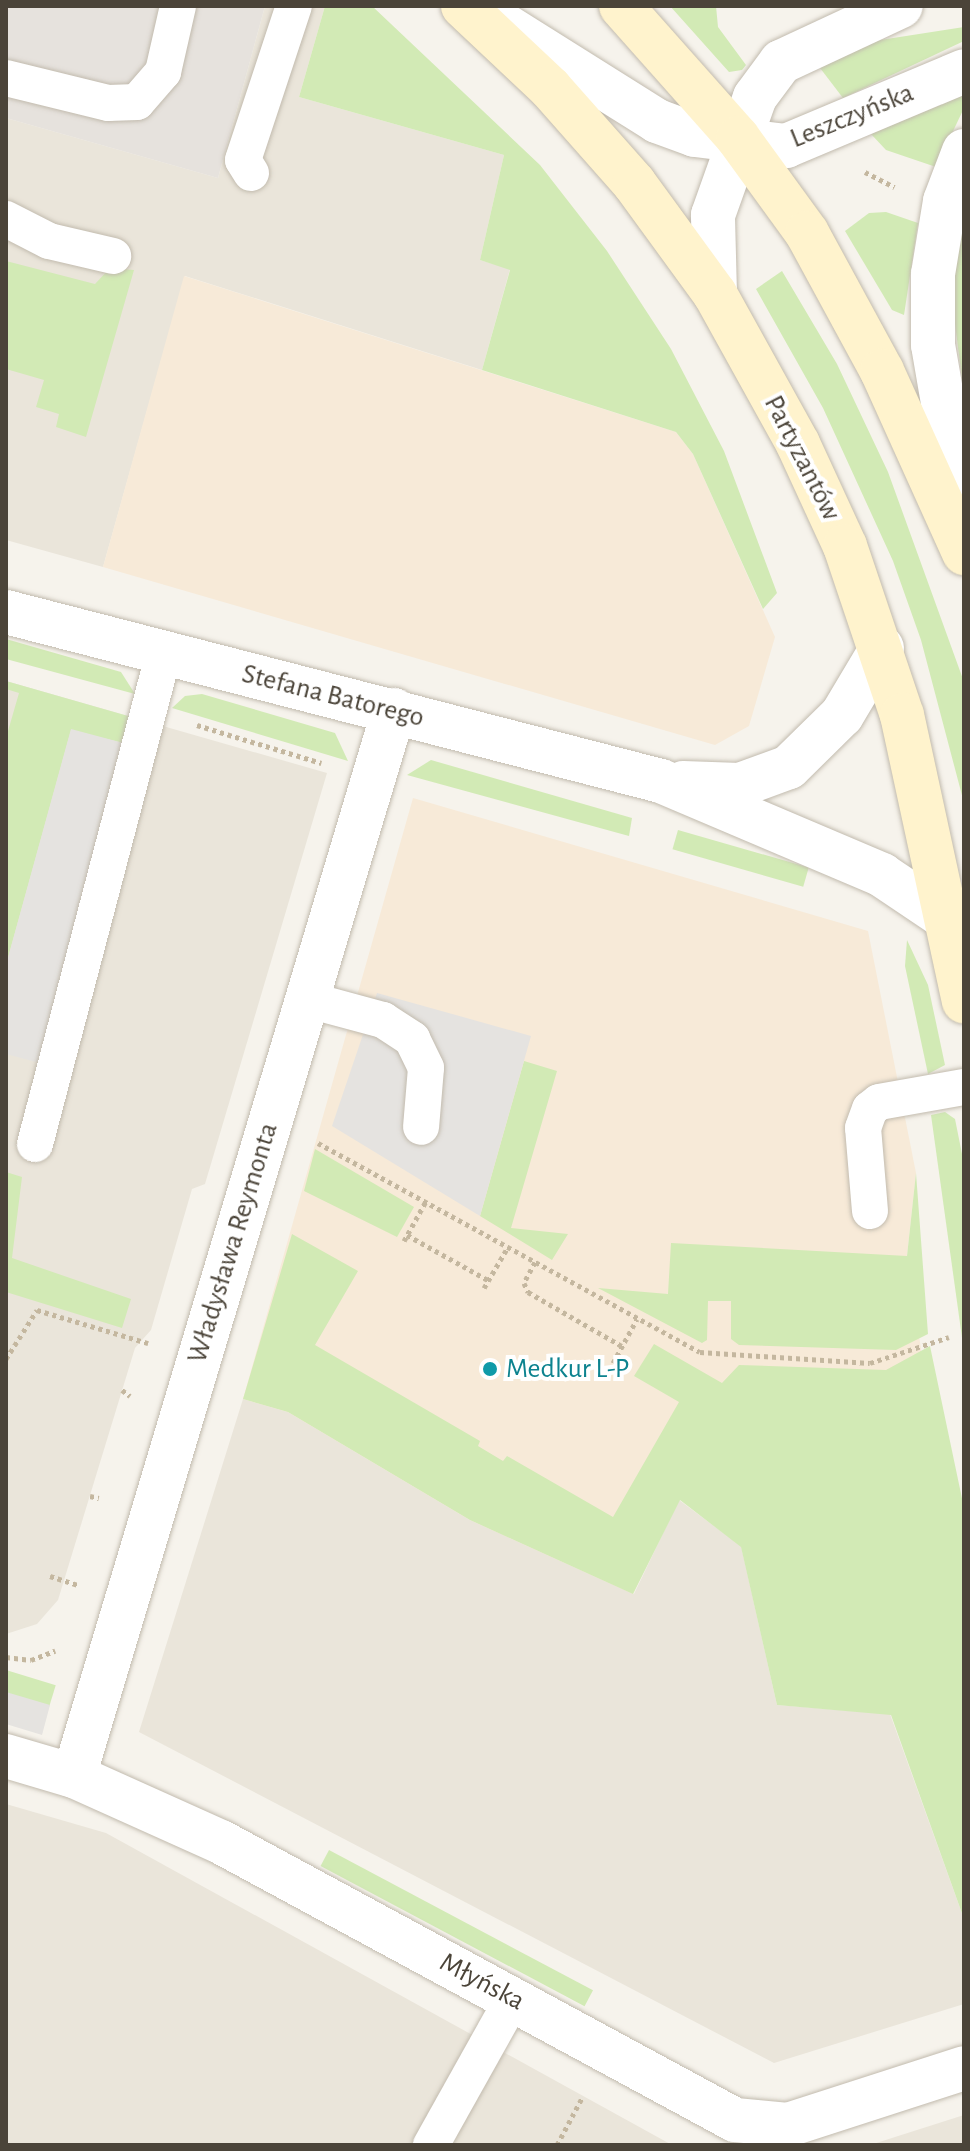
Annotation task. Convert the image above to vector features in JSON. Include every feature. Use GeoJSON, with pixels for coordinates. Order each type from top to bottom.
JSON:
{"type":"FeatureCollection","features":[{"type":"Feature","properties":{"kind":"main road","name":"Partyzantów"},"geometry":{"type":"LineString","coordinates":[[463,6],[593,135],[715,294],[798,444],[845,546],[882,648],[949,920],[964,1001]]}},
{"type":"Feature","properties":{"kind":"main road"},"geometry":{"type":"LineString","coordinates":[[621,6],[738,138],[833,278],[964,553]]}},
{"type":"Feature","properties":{"kind":"street"},"geometry":{"type":"LineString","coordinates":[[474,6],[657,121],[695,135],[738,138]]}},
{"type":"Feature","properties":{"kind":"street","name":"Leszczyńska"},"geometry":{"type":"LineString","coordinates":[[715,294],[713,215],[755,97],[781,62],[901,6]]}},
{"type":"Feature","properties":{"kind":"street","name":"Leszczyńska"},"geometry":{"type":"LineString","coordinates":[[738,138],[786,146],[964,71]]}},
{"type":"Feature","properties":{"kind":"street"},"geometry":{"type":"LineString","coordinates":[[964,151],[945,201],[933,274],[933,345],[964,524]]}},
{"type":"Feature","properties":{"kind":"street","name":"Stefana Batorego"},"geometry":{"type":"LineString","coordinates":[[6,612],[163,656],[394,710],[661,781],[882,875],[949,920]]}},
{"type":"Feature","properties":{"kind":"street","name":"Stefana Batorego"},"geometry":{"type":"LineString","coordinates":[[661,781],[740,785],[789,767],[842,715],[882,648]]}},
{"type":"Feature","properties":{"kind":"street","name":"Władysława Reymonta"},"geometry":{"type":"LineString","coordinates":[[74,1776],[394,710]]}},
{"type":"Feature","properties":{"kind":"street","name":"Młyńska"},"geometry":{"type":"LineString","coordinates":[[6,1756],[74,1776],[221,1842],[769,2136],[964,2068]]}},
{"type":"Feature","properties":{"kind":"lane"},"geometry":{"type":"LineString","coordinates":[[6,78],[108,103],[137,102],[163,72],[178,6]]}},
{"type":"Feature","properties":{"kind":"lane"},"geometry":{"type":"LineString","coordinates":[[251,173],[243,160],[294,6]]}},
{"type":"Feature","properties":{"kind":"lane"},"geometry":{"type":"LineString","coordinates":[[6,219],[49,241],[113,256]]}},
{"type":"Feature","properties":{"kind":"lane"},"geometry":{"type":"LineString","coordinates":[[35,1144],[163,656]]}},
{"type":"Feature","properties":{"kind":"lane"},"geometry":{"type":"LineString","coordinates":[[305,999],[383,1020],[412,1039],[426,1068],[421,1127]]}},
{"type":"Feature","properties":{"kind":"lane"},"geometry":{"type":"LineString","coordinates":[[870,1211],[863,1128],[870,1109],[879,1102],[964,1087]]}},
{"type":"Feature","properties":{"kind":"lane"},"geometry":{"type":"LineString","coordinates":[[431,2145],[513,1998]]}},
{"type":"Feature","properties":{"kind":"path"},"geometry":{"type":"LineString","coordinates":[[854,158],[871,181],[909,191]]}},
{"type":"Feature","properties":{"kind":"path"},"geometry":{"type":"LineString","coordinates":[[149,710],[336,768]]}},
{"type":"Feature","properties":{"kind":"path"},"geometry":{"type":"LineString","coordinates":[[302,1137],[426,1201],[700,1352],[870,1363],[949,1337]]}},
{"type":"Feature","properties":{"kind":"path"},"geometry":{"type":"LineString","coordinates":[[426,1201],[405,1238],[488,1280]]}},
{"type":"Feature","properties":{"kind":"path"},"geometry":{"type":"LineString","coordinates":[[484,1288],[508,1247]]}},
{"type":"Feature","properties":{"kind":"path"},"geometry":{"type":"LineString","coordinates":[[535,1262],[524,1283],[528,1292],[622,1346]]}},
{"type":"Feature","properties":{"kind":"path"},"geometry":{"type":"LineString","coordinates":[[6,1359],[37,1310],[163,1347]]}},
{"type":"Feature","properties":{"kind":"path"},"geometry":{"type":"LineString","coordinates":[[613,1363],[637,1319]]}},
{"type":"Feature","properties":{"kind":"path"},"geometry":{"type":"LineString","coordinates":[[90,1496],[99,1498]]}},
{"type":"Feature","properties":{"kind":"path"},"geometry":{"type":"LineString","coordinates":[[50,1576],[87,1588]]}},
{"type":"Feature","properties":{"kind":"path"},"geometry":{"type":"LineString","coordinates":[[6,1657],[31,1660],[59,1650],[67,1637]]}},
{"type":"Feature","properties":{"kind":"path"},"geometry":{"type":"LineString","coordinates":[[557,2145],[589,2085]]}},
{"type":"Feature","properties":{"kind":"shaded area"},"geometry":{"type":"Polygon","coordinates":[[[6,6],[265,6],[218,178],[6,118],[6,6]]]}},
{"type":"Feature","properties":{"kind":"shaded area"},"geometry":{"type":"Polygon","coordinates":[[[265,6],[325,6],[299,97],[504,155],[480,260],[510,269],[482,370],[185,276],[103,567],[6,540],[6,118],[218,178],[265,6]]]}},
{"type":"Feature","properties":{"kind":"shaded area"},"geometry":{"type":"Polygon","coordinates":[[[184,276],[676,432],[693,454],[775,637],[749,726],[715,745],[103,567],[184,276]]]}},
{"type":"Feature","properties":{"kind":"shaded area"},"geometry":{"type":"Polygon","coordinates":[[[6,681],[327,773],[205,1184],[192,1189],[151,1330],[135,1348],[58,1600],[37,1624],[6,1634],[6,681]]]}},
{"type":"Feature","properties":{"kind":"shaded area"},"geometry":{"type":"Polygon","coordinates":[[[71,729],[127,744],[40,1063],[6,1054],[6,965],[71,729]]]}},
{"type":"Feature","properties":{"kind":"shaded area"},"geometry":{"type":"Polygon","coordinates":[[[413,798],[868,931],[916,1173],[907,1256],[933,1429],[679,1499],[633,1594],[470,1520],[288,1412],[243,1399],[413,798]]]}},
{"type":"Feature","properties":{"kind":"shaded area"},"geometry":{"type":"Polygon","coordinates":[[[377,993],[531,1036],[480,1216],[332,1126],[377,993]]]}},
{"type":"Feature","properties":{"kind":"shaded area"},"geometry":{"type":"Polygon","coordinates":[[[243,1399],[288,1412],[470,1520],[634,1594],[679,1500],[741,1546],[777,1705],[890,1714],[964,1919],[964,2004],[774,2063],[139,1732],[243,1399]]]}},
{"type":"Feature","properties":{"kind":"shaded area"},"geometry":{"type":"Polygon","coordinates":[[[6,1692],[50,1705],[42,1735],[6,1724],[6,1692]]]}},
{"type":"Feature","properties":{"kind":"shaded area"},"geometry":{"type":"Polygon","coordinates":[[[6,1804],[106,1833],[672,2145],[6,2145],[6,1804]]]}},
{"type":"Feature","properties":{"kind":"shaded area"},"geometry":{"type":"Polygon","coordinates":[[[964,2115],[964,2145],[870,2145],[964,2115]]]}},
{"type":"Feature","properties":{"kind":"green space"},"geometry":{"type":"Polygon","coordinates":[[[325,6],[372,6],[540,165],[607,251],[671,349],[724,451],[777,593],[763,609],[693,454],[676,432],[482,370],[510,270],[480,260],[504,155],[299,97],[325,6]]]}},
{"type":"Feature","properties":{"kind":"green space"},"geometry":{"type":"Polygon","coordinates":[[[670,6],[716,6],[718,27],[746,65],[742,70],[729,72],[670,6]]]}},
{"type":"Feature","properties":{"kind":"green space"},"geometry":{"type":"Polygon","coordinates":[[[964,27],[964,41],[843,98],[817,64],[861,43],[964,27]]]}},
{"type":"Feature","properties":{"kind":"green space"},"geometry":{"type":"Polygon","coordinates":[[[964,95],[964,108],[936,167],[886,150],[871,134],[964,95]]]}},
{"type":"Feature","properties":{"kind":"green space"},"geometry":{"type":"Polygon","coordinates":[[[886,212],[918,223],[904,315],[892,310],[845,231],[869,213],[886,212]]]}},
{"type":"Feature","properties":{"kind":"green space"},"geometry":{"type":"Polygon","coordinates":[[[959,235],[964,236],[964,394],[951,293],[959,235]]]}},
{"type":"Feature","properties":{"kind":"green space"},"geometry":{"type":"Polygon","coordinates":[[[6,261],[95,284],[110,268],[134,270],[86,437],[56,427],[59,414],[36,407],[44,380],[6,369],[6,261]]]}},
{"type":"Feature","properties":{"kind":"green space"},"geometry":{"type":"Polygon","coordinates":[[[782,271],[837,364],[888,472],[964,682],[964,803],[921,640],[893,561],[823,408],[756,289],[782,271]]]}},
{"type":"Feature","properties":{"kind":"green space"},"geometry":{"type":"Polygon","coordinates":[[[6,639],[121,672],[135,694],[6,659],[6,639]]]}},
{"type":"Feature","properties":{"kind":"green space"},"geometry":{"type":"Polygon","coordinates":[[[6,681],[135,718],[127,744],[71,730],[6,965],[6,738],[19,693],[6,689],[6,681]]]}},
{"type":"Feature","properties":{"kind":"green space"},"geometry":{"type":"Polygon","coordinates":[[[202,694],[335,733],[348,761],[172,708],[185,696],[202,694]]]}},
{"type":"Feature","properties":{"kind":"green space"},"geometry":{"type":"Polygon","coordinates":[[[431,760],[632,818],[629,836],[407,775],[431,760]]]}},
{"type":"Feature","properties":{"kind":"green space"},"geometry":{"type":"Polygon","coordinates":[[[678,830],[809,867],[803,887],[672,849],[678,830]]]}},
{"type":"Feature","properties":{"kind":"green space"},"geometry":{"type":"Polygon","coordinates":[[[907,940],[928,985],[945,1065],[928,1074],[905,966],[907,940]]]}},
{"type":"Feature","properties":{"kind":"green space"},"geometry":{"type":"Polygon","coordinates":[[[524,1061],[557,1071],[511,1228],[568,1234],[552,1260],[480,1216],[524,1061]]]}},
{"type":"Feature","properties":{"kind":"green space"},"geometry":{"type":"Polygon","coordinates":[[[945,1112],[955,1119],[964,1164],[964,1352],[931,1115],[945,1112]]]}},
{"type":"Feature","properties":{"kind":"green space"},"geometry":{"type":"Polygon","coordinates":[[[315,1149],[414,1207],[397,1237],[304,1191],[315,1149]]]}},
{"type":"Feature","properties":{"kind":"green space"},"geometry":{"type":"Polygon","coordinates":[[[6,1172],[22,1177],[12,1258],[131,1299],[122,1328],[6,1292],[6,1172]]]}},
{"type":"Feature","properties":{"kind":"green space"},"geometry":{"type":"Polygon","coordinates":[[[916,1173],[928,1334],[896,1350],[739,1345],[731,1339],[731,1301],[708,1301],[707,1340],[702,1343],[598,1288],[668,1294],[671,1243],[907,1256],[916,1173]]]}},
{"type":"Feature","properties":{"kind":"green space"},"geometry":{"type":"Polygon","coordinates":[[[292,1234],[358,1271],[315,1345],[480,1441],[478,1446],[503,1461],[507,1456],[613,1517],[679,1402],[634,1376],[654,1344],[722,1383],[739,1365],[886,1370],[930,1346],[964,1508],[964,1919],[891,1715],[777,1705],[741,1547],[680,1500],[633,1594],[470,1520],[288,1412],[243,1399],[292,1234]]]}},
{"type":"Feature","properties":{"kind":"green space"},"geometry":{"type":"Polygon","coordinates":[[[6,1670],[56,1685],[49,1706],[6,1693],[6,1670]]]}},
{"type":"Feature","properties":{"kind":"green space"},"geometry":{"type":"Polygon","coordinates":[[[329,1850],[593,1990],[585,2006],[321,1866],[329,1850]]]}},
{"type":"Feature","properties":{"kind":"place","name":"Medkur L-P"},"geometry":{"type":"Point","coordinates":[490,1369]}}]}
